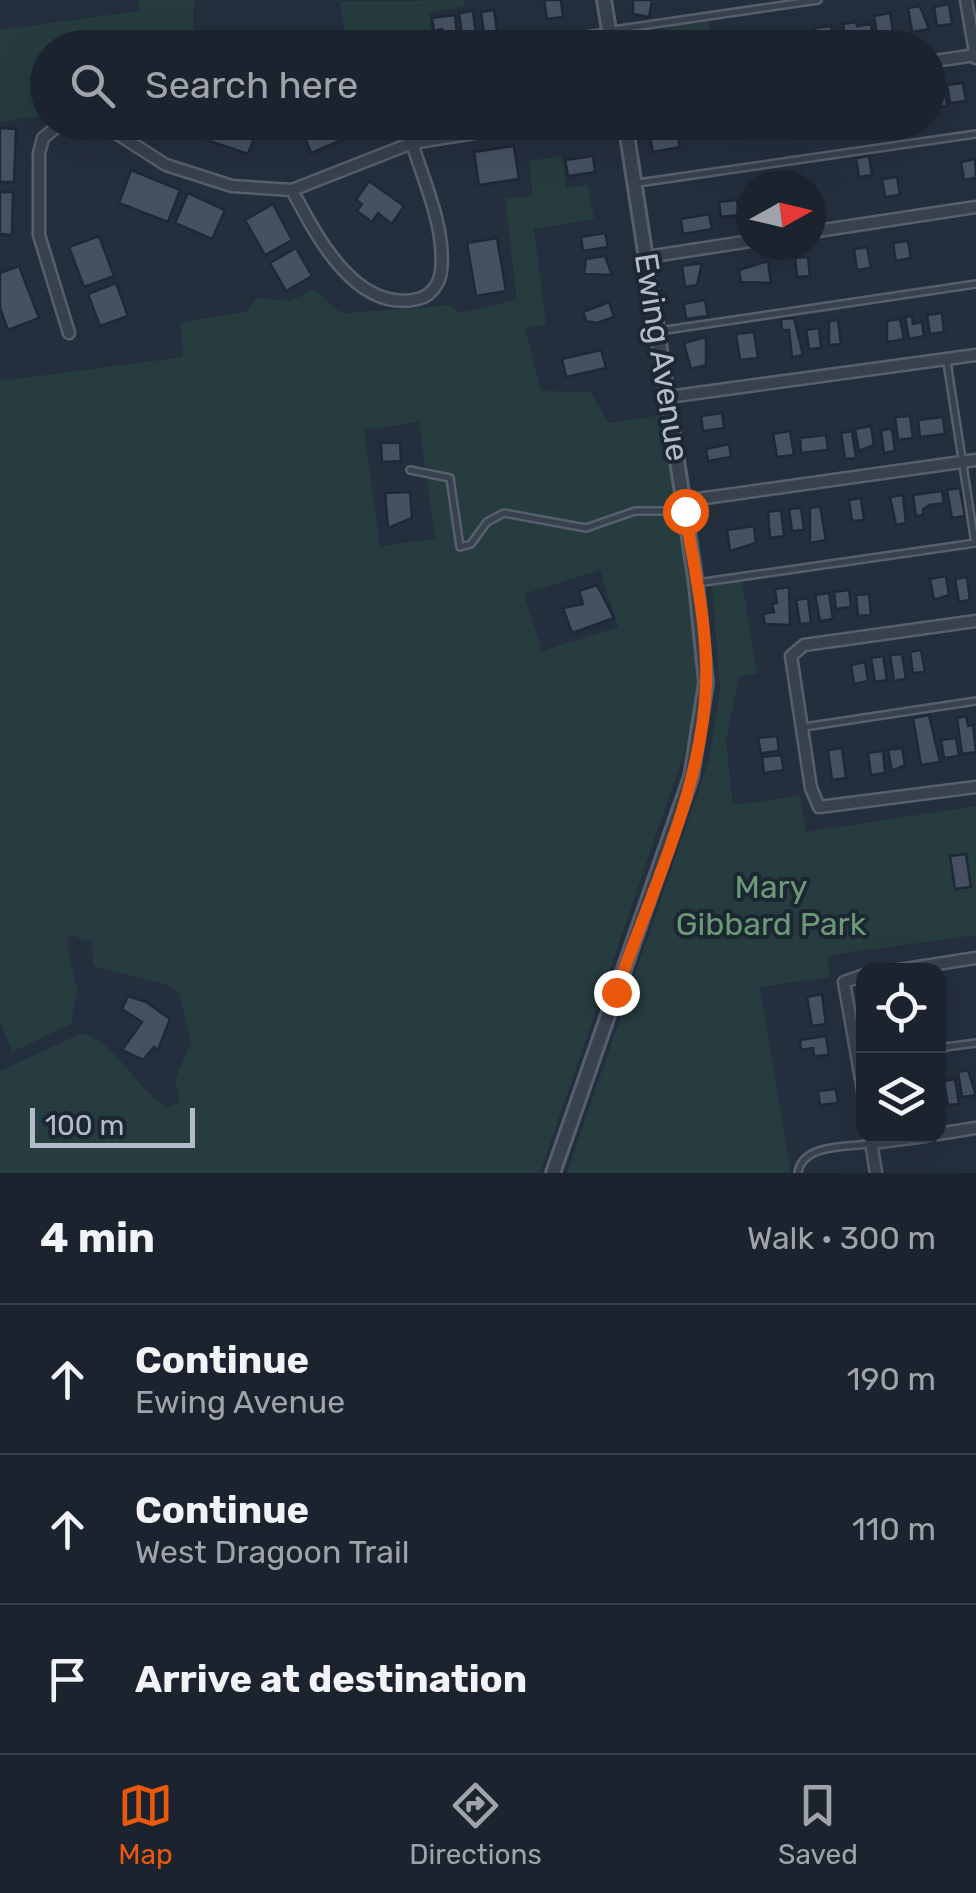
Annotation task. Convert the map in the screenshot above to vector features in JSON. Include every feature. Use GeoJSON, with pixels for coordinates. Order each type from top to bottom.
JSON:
{"type":"FeatureCollection","features":[{"type":"Feature","properties":{"kind":"street"},"geometry":{"type":"LineString","coordinates":[[604,0],[609,30]]}},
{"type":"Feature","properties":{"kind":"street"},"geometry":{"type":"LineString","coordinates":[[946,60],[976,56],[966,0]]}},
{"type":"Feature","properties":{"kind":"street"},"geometry":{"type":"LineString","coordinates":[[42,140],[39,235],[69,332]]}},
{"type":"Feature","properties":{"kind":"street"},"geometry":{"type":"LineString","coordinates":[[127,140],[166,165],[232,186],[292,190],[412,143],[431,140]]}},
{"type":"Feature","properties":{"kind":"street","name":"Ewing Avenue"},"geometry":{"type":"LineString","coordinates":[[553,1173],[674,827],[698,750],[705,704],[706,655],[628,140]]}},
{"type":"Feature","properties":{"kind":"street"},"geometry":{"type":"LineString","coordinates":[[292,190],[319,242],[349,275],[392,298],[419,299],[435,289],[441,254],[435,216],[412,143]]}},
{"type":"Feature","properties":{"kind":"street"},"geometry":{"type":"LineString","coordinates":[[826,230],[976,207]]}},
{"type":"Feature","properties":{"kind":"street"},"geometry":{"type":"LineString","coordinates":[[647,257],[736,243]]}},
{"type":"Feature","properties":{"kind":"street"},"geometry":{"type":"LineString","coordinates":[[668,396],[976,355]]}},
{"type":"Feature","properties":{"kind":"street"},"geometry":{"type":"LineString","coordinates":[[684,506],[976,460]]}},
{"type":"Feature","properties":{"kind":"street"},"geometry":{"type":"LineString","coordinates":[[976,621],[794,651],[802,727],[818,808],[976,786]]}},
{"type":"Feature","properties":{"kind":"street"},"geometry":{"type":"LineString","coordinates":[[941,963],[976,958]]}},
{"type":"Feature","properties":{"kind":"street"},"geometry":{"type":"LineString","coordinates":[[856,977],[846,979],[856,1036]]}},
{"type":"Feature","properties":{"kind":"street"},"geometry":{"type":"LineString","coordinates":[[946,1133],[976,1128]]}},
{"type":"Feature","properties":{"kind":"street"},"geometry":{"type":"LineString","coordinates":[[871,1143],[876,1173]]}},
{"type":"Feature","properties":{"kind":"lane"},"geometry":{"type":"LineString","coordinates":[[654,30],[818,0]]}},
{"type":"Feature","properties":{"kind":"lane"},"geometry":{"type":"LineString","coordinates":[[946,138],[976,134]]}},
{"type":"Feature","properties":{"kind":"lane"},"geometry":{"type":"LineString","coordinates":[[635,183],[934,140]]}},
{"type":"Feature","properties":{"kind":"lane"},"geometry":{"type":"LineString","coordinates":[[659,331],[976,284]]}},
{"type":"Feature","properties":{"kind":"lane"},"geometry":{"type":"LineString","coordinates":[[696,584],[976,543],[946,358]]}},
{"type":"Feature","properties":{"kind":"lane"},"geometry":{"type":"LineString","coordinates":[[410,470],[450,478],[460,547],[471,544],[486,522],[504,514],[586,528],[634,511],[684,506]]}},
{"type":"Feature","properties":{"kind":"lane"},"geometry":{"type":"LineString","coordinates":[[802,727],[976,701]]}},
{"type":"Feature","properties":{"kind":"lane"},"geometry":{"type":"LineString","coordinates":[[946,1047],[976,1043]]}},
{"type":"Feature","properties":{"kind":"lane"},"geometry":{"type":"LineString","coordinates":[[798,1173],[800,1163],[810,1154],[858,1143]]}},
{"type":"Feature","properties":{"kind":"green space"},"geometry":{"type":"Polygon","coordinates":[[[139,0],[194,0],[193,30],[30,30],[30,118],[0,122],[0,30],[140,11],[139,0]]]}},
{"type":"Feature","properties":{"kind":"green space"},"geometry":{"type":"Polygon","coordinates":[[[464,0],[465,6],[429,13],[431,30],[345,30],[340,2],[464,0]]]}},
{"type":"Feature","properties":{"kind":"green space"},"geometry":{"type":"Polygon","coordinates":[[[708,20],[709,30],[664,30],[664,27],[708,20]]]}},
{"type":"Feature","properties":{"kind":"green space"},"geometry":{"type":"Polygon","coordinates":[[[562,156],[567,188],[588,185],[594,219],[534,229],[546,324],[525,329],[541,391],[590,392],[609,423],[663,415],[698,642],[700,678],[693,727],[540,1173],[0,1173],[0,1071],[82,1033],[107,1048],[146,1090],[169,1107],[180,1102],[175,1079],[191,1043],[179,992],[168,985],[93,966],[92,942],[70,935],[67,944],[77,988],[71,1024],[12,1052],[0,1021],[0,381],[183,357],[180,322],[246,312],[257,298],[291,301],[313,289],[338,311],[347,313],[451,305],[459,313],[517,300],[505,199],[533,196],[529,161],[562,156]],[[419,422],[364,430],[380,546],[435,539],[419,422]],[[600,570],[524,594],[542,651],[618,627],[600,570]]]}},
{"type":"Feature","properties":{"kind":"green space","name":"Mary Gibbard Park"},"geometry":{"type":"Polygon","coordinates":[[[742,581],[757,673],[739,677],[726,741],[733,805],[800,796],[806,832],[976,806],[976,935],[827,956],[830,977],[760,987],[791,1173],[567,1173],[710,757],[720,687],[712,586],[742,581]]]}},
{"type":"Feature","properties":{"kind":"building"},"geometry":{"type":"Polygon","coordinates":[[[544,0],[561,0],[563,17],[547,19],[544,0]]]}},
{"type":"Feature","properties":{"kind":"building"},"geometry":{"type":"Polygon","coordinates":[[[633,0],[652,0],[649,17],[633,14],[633,0]]]}},
{"type":"Feature","properties":{"kind":"building"},"geometry":{"type":"Polygon","coordinates":[[[949,4],[952,24],[937,26],[934,7],[949,4]]]}},
{"type":"Feature","properties":{"kind":"building"},"geometry":{"type":"Polygon","coordinates":[[[920,6],[929,29],[912,30],[908,8],[920,6]]]}},
{"type":"Feature","properties":{"kind":"building"},"geometry":{"type":"Polygon","coordinates":[[[494,10],[497,30],[484,30],[481,12],[494,10]]]}},
{"type":"Feature","properties":{"kind":"building"},"geometry":{"type":"Polygon","coordinates":[[[473,11],[475,30],[461,30],[459,13],[473,11]]]}},
{"type":"Feature","properties":{"kind":"building"},"geometry":{"type":"Polygon","coordinates":[[[890,13],[893,30],[876,30],[874,16],[890,13]]]}},
{"type":"Feature","properties":{"kind":"building"},"geometry":{"type":"Polygon","coordinates":[[[455,15],[457,30],[434,30],[432,18],[455,15]]]}},
{"type":"Feature","properties":{"kind":"building"},"geometry":{"type":"Polygon","coordinates":[[[843,24],[871,24],[872,30],[844,30],[843,24]]]}},
{"type":"Feature","properties":{"kind":"building"},"geometry":{"type":"Polygon","coordinates":[[[963,83],[966,101],[950,103],[947,85],[963,83]]]}},
{"type":"Feature","properties":{"kind":"building"},"geometry":{"type":"Polygon","coordinates":[[[0,128],[16,129],[14,182],[0,182],[0,128]]]}},
{"type":"Feature","properties":{"kind":"building"},"geometry":{"type":"Polygon","coordinates":[[[207,140],[253,140],[248,154],[207,140]]]}},
{"type":"Feature","properties":{"kind":"building"},"geometry":{"type":"Polygon","coordinates":[[[306,140],[342,140],[311,153],[306,140]]]}},
{"type":"Feature","properties":{"kind":"building"},"geometry":{"type":"Polygon","coordinates":[[[651,140],[678,140],[680,147],[653,152],[651,140]]]}},
{"type":"Feature","properties":{"kind":"building"},"geometry":{"type":"Polygon","coordinates":[[[514,146],[519,179],[479,185],[474,152],[514,146]]]}},
{"type":"Feature","properties":{"kind":"building"},"geometry":{"type":"Polygon","coordinates":[[[593,156],[595,172],[568,176],[565,160],[593,156]]]}},
{"type":"Feature","properties":{"kind":"building"},"geometry":{"type":"Polygon","coordinates":[[[869,156],[872,175],[859,177],[856,158],[869,156]]]}},
{"type":"Feature","properties":{"kind":"building"},"geometry":{"type":"Polygon","coordinates":[[[975,159],[976,178],[964,180],[961,162],[975,159]]]}},
{"type":"Feature","properties":{"kind":"building"},"geometry":{"type":"Polygon","coordinates":[[[131,170],[180,190],[168,222],[119,203],[131,170]]]}},
{"type":"Feature","properties":{"kind":"building"},"geometry":{"type":"Polygon","coordinates":[[[897,177],[900,195],[885,197],[882,179],[897,177]]]}},
{"type":"Feature","properties":{"kind":"building"},"geometry":{"type":"Polygon","coordinates":[[[369,181],[404,206],[392,224],[378,213],[372,222],[357,211],[362,204],[356,200],[369,181]]]}},
{"type":"Feature","properties":{"kind":"building"},"geometry":{"type":"Polygon","coordinates":[[[0,192],[13,192],[12,235],[0,234],[0,192]]]}},
{"type":"Feature","properties":{"kind":"building"},"geometry":{"type":"Polygon","coordinates":[[[188,193],[225,210],[212,239],[175,223],[188,193]]]}},
{"type":"Feature","properties":{"kind":"building"},"geometry":{"type":"Polygon","coordinates":[[[736,200],[736,215],[721,217],[719,202],[736,200]]]}},
{"type":"Feature","properties":{"kind":"building"},"geometry":{"type":"Polygon","coordinates":[[[273,204],[292,240],[265,255],[245,220],[273,204]]]}},
{"type":"Feature","properties":{"kind":"building"},"geometry":{"type":"Polygon","coordinates":[[[709,214],[712,229],[683,234],[681,219],[709,214]]]}},
{"type":"Feature","properties":{"kind":"building"},"geometry":{"type":"Polygon","coordinates":[[[605,233],[608,247],[583,251],[581,237],[605,233]]]}},
{"type":"Feature","properties":{"kind":"building"},"geometry":{"type":"Polygon","coordinates":[[[99,236],[114,276],[84,287],[69,247],[99,236]]]}},
{"type":"Feature","properties":{"kind":"building"},"geometry":{"type":"Polygon","coordinates":[[[497,238],[506,291],[476,296],[467,243],[497,238]]]}},
{"type":"Feature","properties":{"kind":"building"},"geometry":{"type":"Polygon","coordinates":[[[908,241],[911,258],[896,261],[893,243],[908,241]]]}},
{"type":"Feature","properties":{"kind":"building"},"geometry":{"type":"Polygon","coordinates":[[[867,247],[871,268],[857,270],[854,249],[867,247]]]}},
{"type":"Feature","properties":{"kind":"building"},"geometry":{"type":"Polygon","coordinates":[[[296,248],[312,276],[286,291],[270,263],[296,248]]]}},
{"type":"Feature","properties":{"kind":"building"},"geometry":{"type":"Polygon","coordinates":[[[605,256],[612,275],[584,274],[586,259],[605,256]]]}},
{"type":"Feature","properties":{"kind":"building"},"geometry":{"type":"Polygon","coordinates":[[[795,260],[808,260],[810,276],[797,277],[795,260]]]}},
{"type":"Feature","properties":{"kind":"building"},"geometry":{"type":"Polygon","coordinates":[[[768,261],[771,283],[741,282],[739,270],[768,261]]]}},
{"type":"Feature","properties":{"kind":"building"},"geometry":{"type":"Polygon","coordinates":[[[702,263],[697,285],[685,287],[682,266],[702,263]]]}},
{"type":"Feature","properties":{"kind":"building"},"geometry":{"type":"Polygon","coordinates":[[[19,266],[39,318],[8,330],[0,308],[0,273],[19,266]]]}},
{"type":"Feature","properties":{"kind":"building"},"geometry":{"type":"Polygon","coordinates":[[[116,283],[128,316],[100,326],[88,294],[116,283]]]}},
{"type":"Feature","properties":{"kind":"building"},"geometry":{"type":"Polygon","coordinates":[[[705,300],[708,316],[686,319],[684,304],[705,300]]]}},
{"type":"Feature","properties":{"kind":"building"},"geometry":{"type":"Polygon","coordinates":[[[609,302],[614,317],[597,323],[586,321],[583,312],[609,302]]]}},
{"type":"Feature","properties":{"kind":"building"},"geometry":{"type":"Polygon","coordinates":[[[942,313],[944,332],[930,334],[927,315],[942,313]]]}},
{"type":"Feature","properties":{"kind":"building"},"geometry":{"type":"Polygon","coordinates":[[[912,316],[913,324],[922,322],[924,336],[909,339],[905,317],[912,316]]]}},
{"type":"Feature","properties":{"kind":"building"},"geometry":{"type":"Polygon","coordinates":[[[794,318],[803,355],[792,357],[789,330],[782,330],[781,319],[794,318]]]}},
{"type":"Feature","properties":{"kind":"building"},"geometry":{"type":"Polygon","coordinates":[[[900,319],[904,339],[887,342],[887,321],[900,319]]]}},
{"type":"Feature","properties":{"kind":"building"},"geometry":{"type":"Polygon","coordinates":[[[838,320],[841,344],[829,345],[829,321],[838,320]]]}},
{"type":"Feature","properties":{"kind":"building"},"geometry":{"type":"Polygon","coordinates":[[[819,328],[821,348],[809,349],[806,330],[819,328]]]}},
{"type":"Feature","properties":{"kind":"building"},"geometry":{"type":"Polygon","coordinates":[[[754,332],[758,358],[740,360],[736,334],[754,332]]]}},
{"type":"Feature","properties":{"kind":"building"},"geometry":{"type":"Polygon","coordinates":[[[706,337],[706,365],[691,369],[684,343],[706,337]]]}},
{"type":"Feature","properties":{"kind":"building"},"geometry":{"type":"Polygon","coordinates":[[[601,350],[606,368],[566,377],[562,359],[601,350]]]}},
{"type":"Feature","properties":{"kind":"building"},"geometry":{"type":"Polygon","coordinates":[[[722,413],[724,428],[703,431],[701,416],[722,413]]]}},
{"type":"Feature","properties":{"kind":"building"},"geometry":{"type":"Polygon","coordinates":[[[910,416],[913,438],[898,440],[895,417],[910,416]]]}},
{"type":"Feature","properties":{"kind":"building"},"geometry":{"type":"Polygon","coordinates":[[[943,417],[945,434],[920,437],[918,420],[943,417]]]}},
{"type":"Feature","properties":{"kind":"building"},"geometry":{"type":"Polygon","coordinates":[[[871,426],[874,445],[859,451],[855,429],[871,426]]]}},
{"type":"Feature","properties":{"kind":"building"},"geometry":{"type":"Polygon","coordinates":[[[892,429],[895,451],[884,453],[881,430],[892,429]]]}},
{"type":"Feature","properties":{"kind":"building"},"geometry":{"type":"Polygon","coordinates":[[[790,431],[794,455],[777,457],[773,434],[790,431]]]}},
{"type":"Feature","properties":{"kind":"building"},"geometry":{"type":"Polygon","coordinates":[[[852,431],[856,458],[845,459],[841,433],[852,431]]]}},
{"type":"Feature","properties":{"kind":"building"},"geometry":{"type":"Polygon","coordinates":[[[826,435],[828,450],[801,453],[800,438],[826,435]]]}},
{"type":"Feature","properties":{"kind":"building"},"geometry":{"type":"Polygon","coordinates":[[[381,443],[400,443],[401,461],[382,462],[381,443]]]}},
{"type":"Feature","properties":{"kind":"building"},"geometry":{"type":"Polygon","coordinates":[[[729,444],[731,457],[708,461],[706,449],[729,444]]]}},
{"type":"Feature","properties":{"kind":"building"},"geometry":{"type":"Polygon","coordinates":[[[960,488],[965,516],[952,518],[947,490],[960,488]]]}},
{"type":"Feature","properties":{"kind":"building"},"geometry":{"type":"Polygon","coordinates":[[[942,491],[944,503],[930,505],[923,509],[923,515],[916,516],[913,495],[942,491]]]}},
{"type":"Feature","properties":{"kind":"building"},"geometry":{"type":"Polygon","coordinates":[[[410,492],[412,518],[388,528],[385,493],[410,492]]]}},
{"type":"Feature","properties":{"kind":"building"},"geometry":{"type":"Polygon","coordinates":[[[903,495],[906,523],[896,525],[890,497],[903,495]]]}},
{"type":"Feature","properties":{"kind":"building"},"geometry":{"type":"Polygon","coordinates":[[[861,498],[864,520],[852,521],[849,500],[861,498]]]}},
{"type":"Feature","properties":{"kind":"building"},"geometry":{"type":"Polygon","coordinates":[[[820,506],[826,540],[810,543],[810,508],[820,506]]]}},
{"type":"Feature","properties":{"kind":"building"},"geometry":{"type":"Polygon","coordinates":[[[801,508],[804,530],[792,531],[789,509],[801,508]]]}},
{"type":"Feature","properties":{"kind":"building"},"geometry":{"type":"Polygon","coordinates":[[[781,510],[784,536],[770,538],[768,512],[781,510]]]}},
{"type":"Feature","properties":{"kind":"building"},"geometry":{"type":"Polygon","coordinates":[[[754,526],[756,543],[730,551],[727,530],[754,526]]]}},
{"type":"Feature","properties":{"kind":"building"},"geometry":{"type":"Polygon","coordinates":[[[946,576],[949,595],[934,600],[930,579],[946,576]]]}},
{"type":"Feature","properties":{"kind":"building"},"geometry":{"type":"Polygon","coordinates":[[[967,577],[970,600],[959,602],[955,579],[967,577]]]}},
{"type":"Feature","properties":{"kind":"building"},"geometry":{"type":"Polygon","coordinates":[[[597,585],[614,618],[572,633],[563,608],[583,604],[579,591],[597,585]]]}},
{"type":"Feature","properties":{"kind":"building"},"geometry":{"type":"Polygon","coordinates":[[[789,587],[790,625],[765,624],[763,614],[774,612],[772,604],[777,603],[775,589],[789,587]]]}},
{"type":"Feature","properties":{"kind":"building"},"geometry":{"type":"Polygon","coordinates":[[[849,590],[851,607],[836,609],[834,592],[849,590]]]}},
{"type":"Feature","properties":{"kind":"building"},"geometry":{"type":"Polygon","coordinates":[[[829,593],[833,619],[820,621],[815,595],[829,593]]]}},
{"type":"Feature","properties":{"kind":"building"},"geometry":{"type":"Polygon","coordinates":[[[869,594],[871,615],[858,616],[856,595],[869,594]]]}},
{"type":"Feature","properties":{"kind":"building"},"geometry":{"type":"Polygon","coordinates":[[[808,598],[811,623],[800,624],[796,600],[808,598]]]}},
{"type":"Feature","properties":{"kind":"building"},"geometry":{"type":"Polygon","coordinates":[[[921,650],[925,672],[913,673],[910,652],[921,650]]]}},
{"type":"Feature","properties":{"kind":"building"},"geometry":{"type":"Polygon","coordinates":[[[902,654],[906,679],[894,681],[890,655],[902,654]]]}},
{"type":"Feature","properties":{"kind":"building"},"geometry":{"type":"Polygon","coordinates":[[[883,656],[887,680],[875,682],[871,658],[883,656]]]}},
{"type":"Feature","properties":{"kind":"building"},"geometry":{"type":"Polygon","coordinates":[[[865,662],[868,681],[854,684],[851,665],[865,662]]]}},
{"type":"Feature","properties":{"kind":"building"},"geometry":{"type":"Polygon","coordinates":[[[929,715],[940,762],[921,765],[913,718],[929,715]]]}},
{"type":"Feature","properties":{"kind":"building"},"geometry":{"type":"Polygon","coordinates":[[[966,716],[968,726],[973,725],[976,752],[962,754],[957,718],[966,716]]]}},
{"type":"Feature","properties":{"kind":"building"},"geometry":{"type":"Polygon","coordinates":[[[777,736],[779,751],[761,753],[758,738],[777,736]]]}},
{"type":"Feature","properties":{"kind":"building"},"geometry":{"type":"Polygon","coordinates":[[[956,738],[959,756],[944,758],[941,740],[956,738]]]}},
{"type":"Feature","properties":{"kind":"building"},"geometry":{"type":"Polygon","coordinates":[[[842,748],[846,778],[832,780],[828,750],[842,748]]]}},
{"type":"Feature","properties":{"kind":"building"},"geometry":{"type":"Polygon","coordinates":[[[902,748],[905,765],[892,771],[888,750],[902,748]]]}},
{"type":"Feature","properties":{"kind":"building"},"geometry":{"type":"Polygon","coordinates":[[[883,751],[885,773],[871,775],[868,753],[883,751]]]}},
{"type":"Feature","properties":{"kind":"building"},"geometry":{"type":"Polygon","coordinates":[[[781,755],[784,770],[764,773],[762,757],[781,755]]]}},
{"type":"Feature","properties":{"kind":"building"},"geometry":{"type":"Polygon","coordinates":[[[966,854],[971,887],[955,889],[950,856],[966,854]]]}},
{"type":"Feature","properties":{"kind":"building"},"geometry":{"type":"Polygon","coordinates":[[[822,994],[826,1024],[812,1026],[807,997],[822,994]]]}},
{"type":"Feature","properties":{"kind":"building"},"geometry":{"type":"Polygon","coordinates":[[[128,996],[146,1002],[170,1019],[158,1050],[154,1047],[143,1060],[122,1050],[142,1022],[122,1009],[128,996]]]}},
{"type":"Feature","properties":{"kind":"building"},"geometry":{"type":"Polygon","coordinates":[[[826,1036],[829,1055],[814,1056],[813,1048],[801,1050],[800,1040],[826,1036]]]}},
{"type":"Feature","properties":{"kind":"building"},"geometry":{"type":"Polygon","coordinates":[[[968,1070],[976,1095],[962,1097],[958,1072],[968,1070]]]}},
{"type":"Feature","properties":{"kind":"building"},"geometry":{"type":"Polygon","coordinates":[[[955,1079],[959,1104],[948,1105],[946,1081],[955,1079]]]}},
{"type":"Feature","properties":{"kind":"building"},"geometry":{"type":"Polygon","coordinates":[[[836,1089],[838,1103],[820,1105],[818,1091],[836,1089]]]}},
{"type":"Feature","properties":{"kind":"route"},"geometry":{"type":"LineString","coordinates":[[616,992],[691,777],[702,729],[706,655],[685,511]]}}]}
